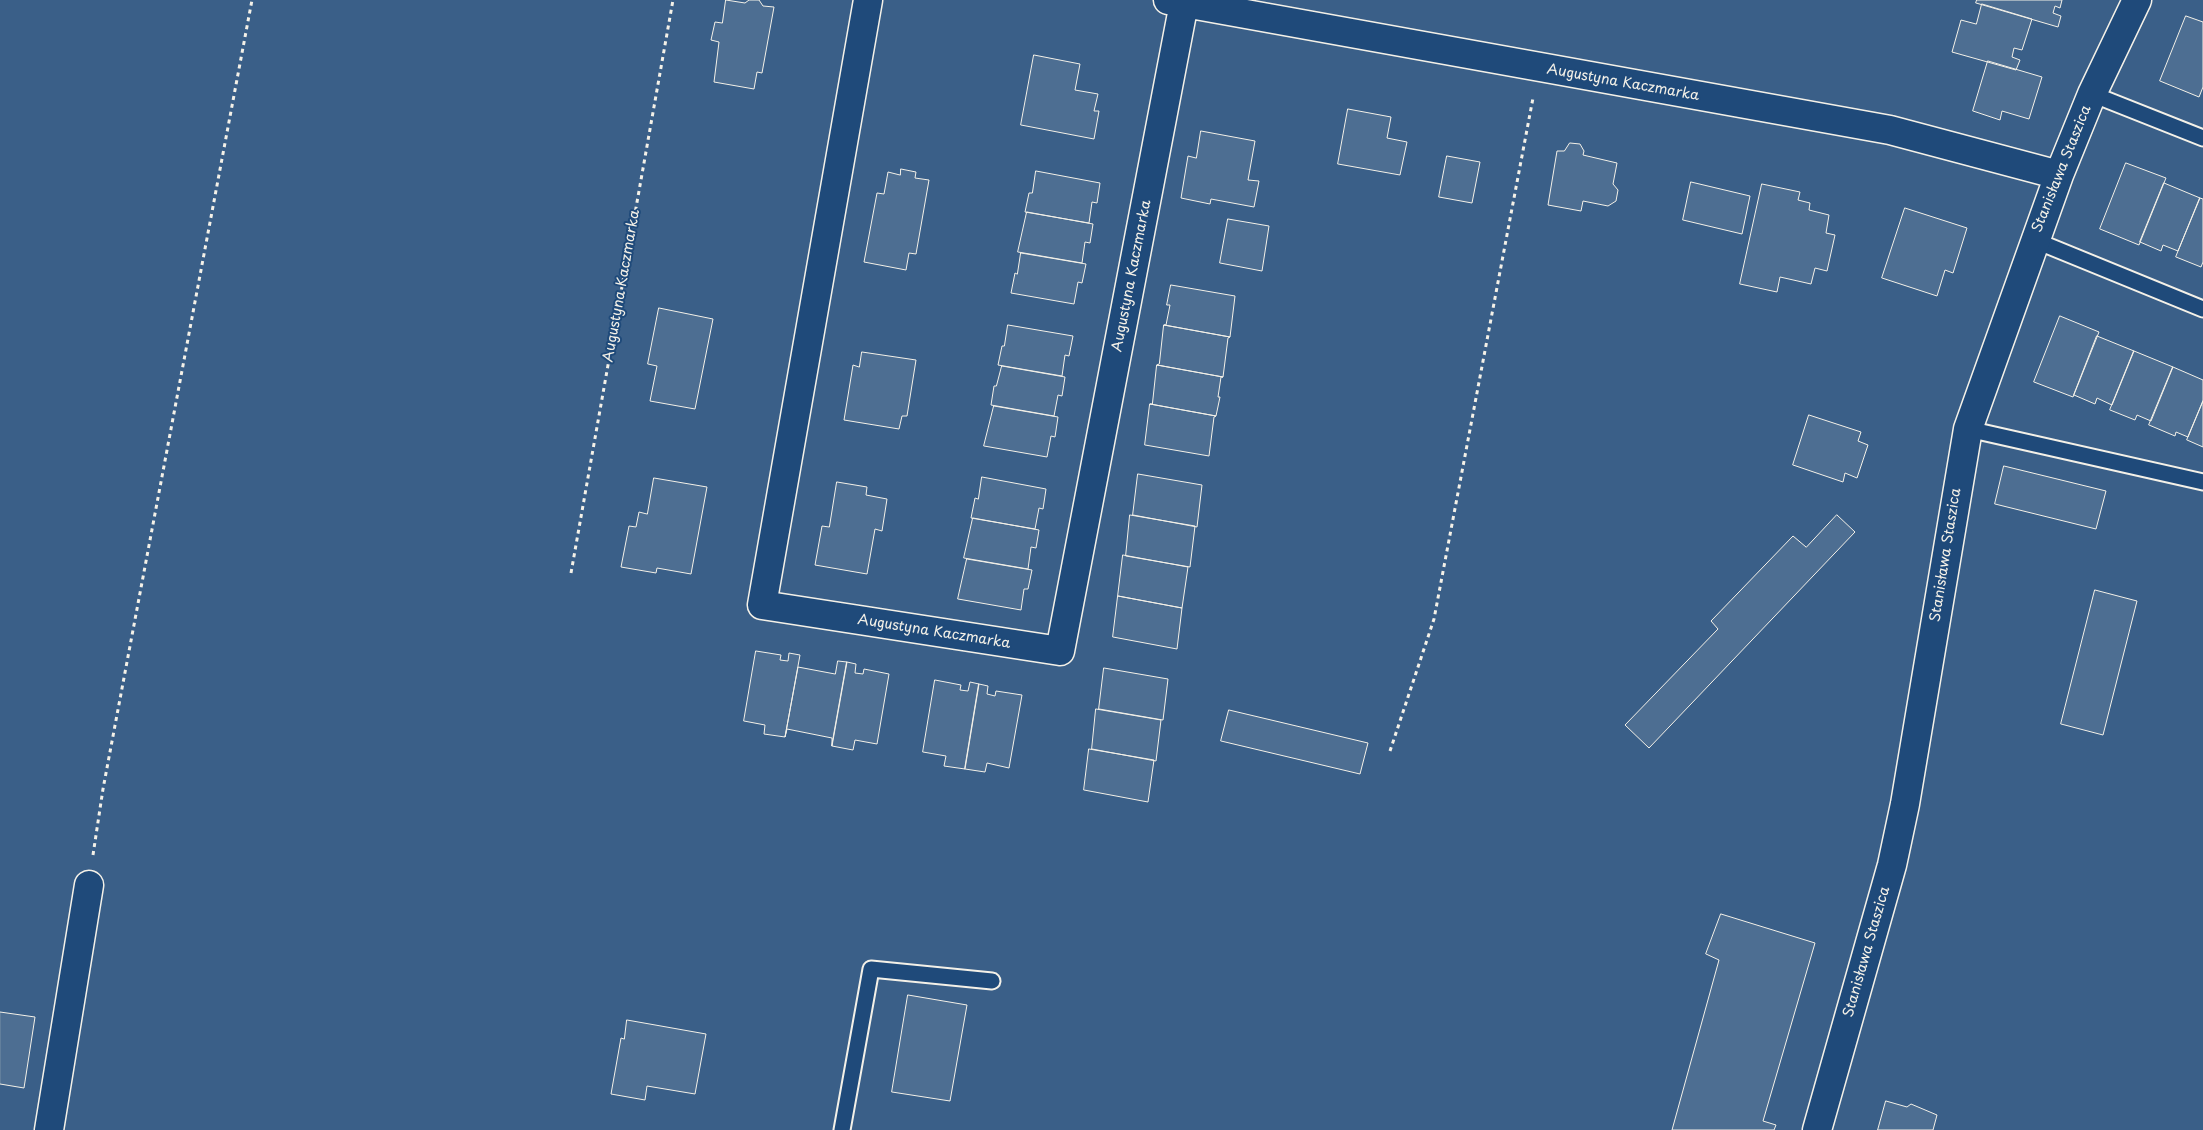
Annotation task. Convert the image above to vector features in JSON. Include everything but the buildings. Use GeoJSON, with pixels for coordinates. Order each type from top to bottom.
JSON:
{"type":"FeatureCollection","features":[{"type":"Feature","properties":{"kind":"street","name":"Augustyna Kaczmarka"},"geometry":{"type":"LineString","coordinates":[[868,0],[762,605],[1060,651],[1176,1],[1890,130],[2059,175]]}},
{"type":"Feature","properties":{"kind":"street","name":"Stanisława Staszica"},"geometry":{"type":"LineString","coordinates":[[1817,1130],[1892,865],[1968,429],[2034,240],[2059,175],[2092,94],[2137,0]]}},
{"type":"Feature","properties":{"kind":"street"},"geometry":{"type":"LineString","coordinates":[[50,1130],[89,884]]}},
{"type":"Feature","properties":{"kind":"lane"},"geometry":{"type":"LineString","coordinates":[[2092,94],[2203,138]]}},
{"type":"Feature","properties":{"kind":"lane"},"geometry":{"type":"LineString","coordinates":[[2034,240],[2203,309]]}},
{"type":"Feature","properties":{"kind":"lane"},"geometry":{"type":"LineString","coordinates":[[1968,429],[2203,482]]}},
{"type":"Feature","properties":{"kind":"lane"},"geometry":{"type":"LineString","coordinates":[[842,1130],[871,969],[992,981]]}},
{"type":"Feature","properties":{"kind":"path"},"geometry":{"type":"LineString","coordinates":[[89,884],[103,789],[252,0]]}},
{"type":"Feature","properties":{"kind":"path","name":"Augustyna Kaczmarka"},"geometry":{"type":"LineString","coordinates":[[571,573],[673,0]]}},
{"type":"Feature","properties":{"kind":"path"},"geometry":{"type":"LineString","coordinates":[[1390,751],[1434,619],[1539,68]]}},
{"type":"Feature","properties":{"kind":"shaded area"},"geometry":{"type":"Polygon","coordinates":[[[0,0],[2203,0],[2203,1130],[0,1130],[0,0]]]}}]}
